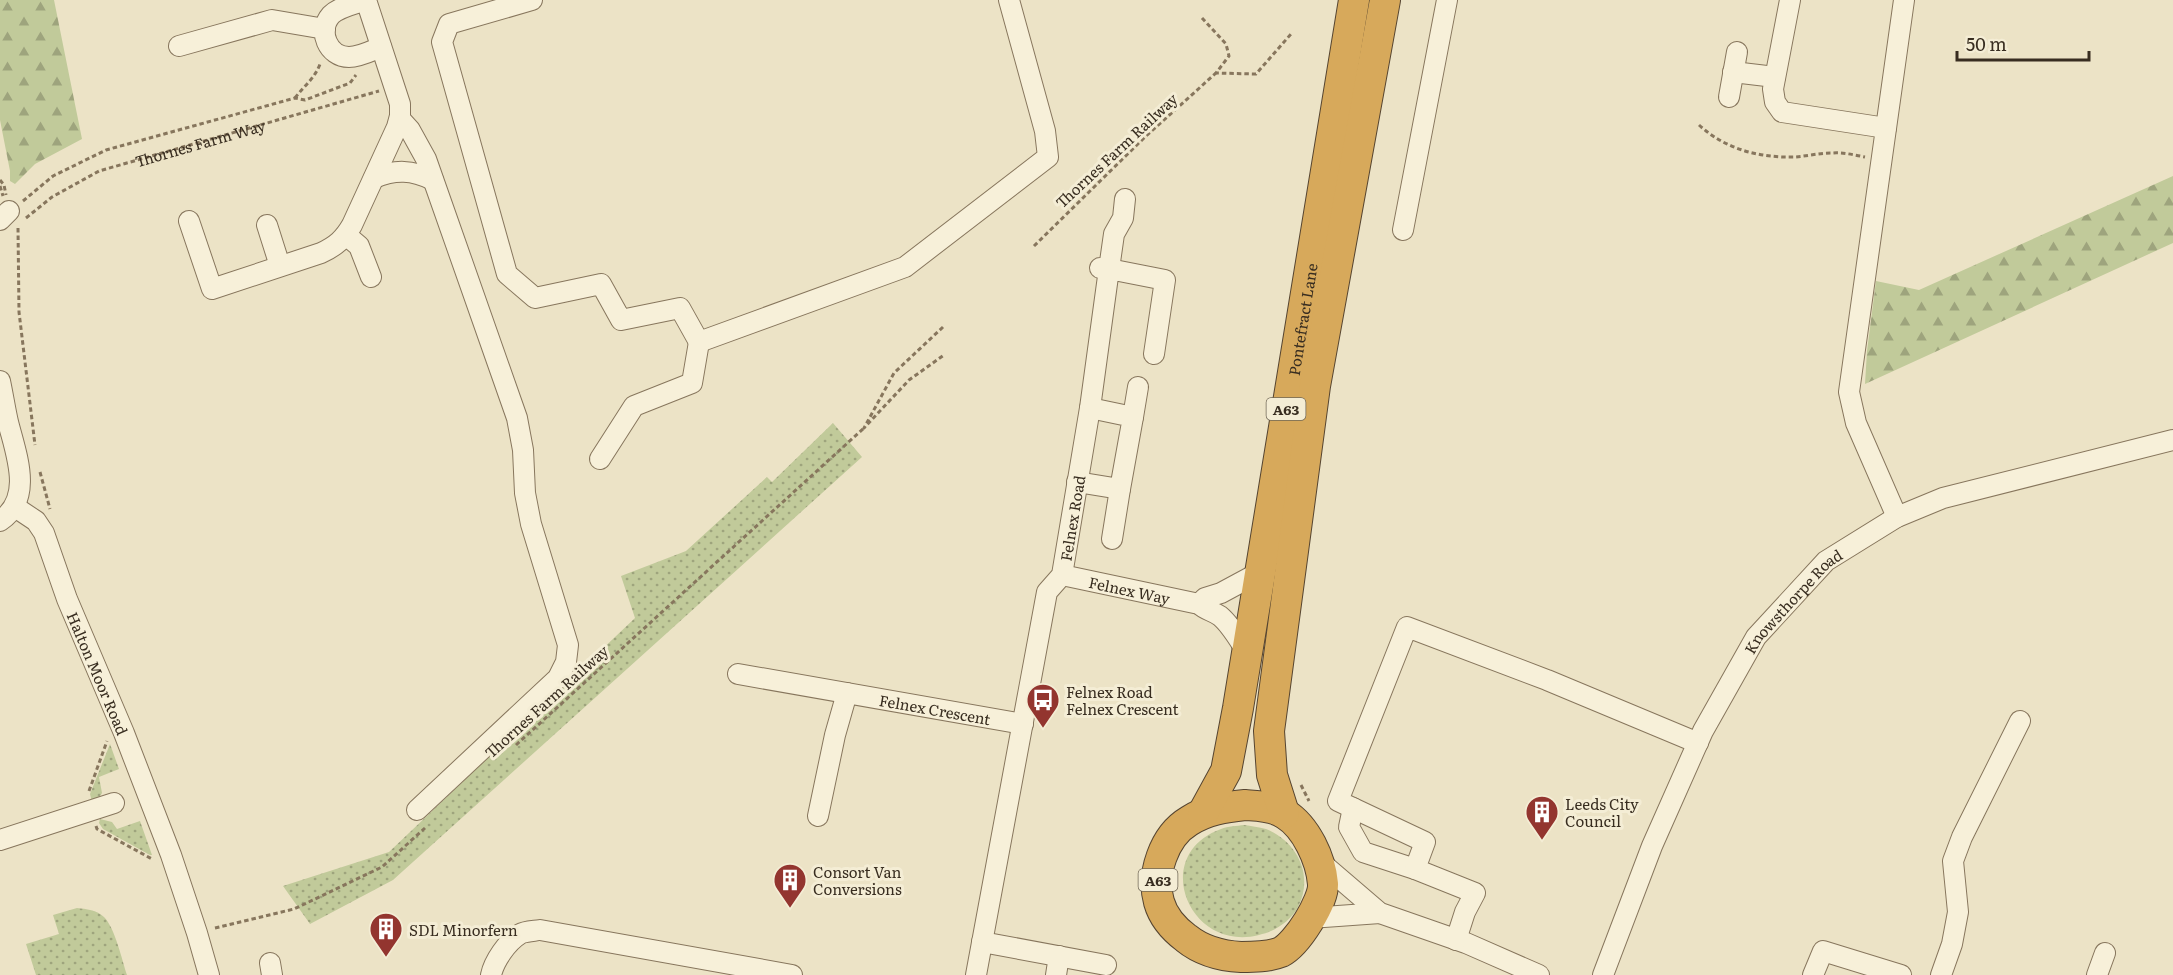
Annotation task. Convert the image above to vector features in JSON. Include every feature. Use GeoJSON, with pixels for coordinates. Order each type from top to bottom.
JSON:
{"type":"FeatureCollection","features":[{"type":"Feature","properties":{"kind":"highway","name":"Pontefract Lane"},"geometry":{"type":"LineString","coordinates":[[1203,813],[1226,771],[1354,0]]}},
{"type":"Feature","properties":{"kind":"highway","name":"Pontefract Lane"},"geometry":{"type":"LineString","coordinates":[[1296,807],[1272,776],[1269,731],[1315,386],[1385,0]]}},
{"type":"Feature","properties":{"kind":"highway","name":"A63"},"geometry":{"type":"LineString","coordinates":[[1245,805],[1296,807],[1300,828],[1317,859],[1323,886],[1310,918],[1278,963],[1256,957],[1225,956],[1207,962],[1171,924],[1159,901],[1157,876],[1162,855],[1186,822],[1203,813],[1245,805]]}},
{"type":"Feature","properties":{"kind":"street"},"geometry":{"type":"LineString","coordinates":[[189,221],[212,289],[334,247],[346,235],[374,178],[399,119],[400,104],[394,86],[374,50],[366,0],[336,10],[330,16],[325,34],[334,52],[350,57],[374,50]]}},
{"type":"Feature","properties":{"kind":"street"},"geometry":{"type":"LineString","coordinates":[[532,0],[449,24],[442,42],[507,274],[535,298],[601,284],[621,320],[680,308],[699,342],[692,383],[634,406],[600,459]]}},
{"type":"Feature","properties":{"kind":"street"},"geometry":{"type":"LineString","coordinates":[[699,342],[905,267],[1048,157],[1045,131],[1009,0]]}},
{"type":"Feature","properties":{"kind":"street"},"geometry":{"type":"LineString","coordinates":[[1403,230],[1447,0]]}},
{"type":"Feature","properties":{"kind":"street"},"geometry":{"type":"LineString","coordinates":[[1897,517],[1856,423],[1849,392],[1904,0]]}},
{"type":"Feature","properties":{"kind":"street"},"geometry":{"type":"LineString","coordinates":[[1794,8],[1773,89],[1775,102],[1782,112],[1886,128]]}},
{"type":"Feature","properties":{"kind":"street"},"geometry":{"type":"LineString","coordinates":[[179,46],[272,20],[325,34]]}},
{"type":"Feature","properties":{"kind":"street"},"geometry":{"type":"LineString","coordinates":[[1729,97],[1737,52]]}},
{"type":"Feature","properties":{"kind":"street"},"geometry":{"type":"LineString","coordinates":[[1733,72],[1775,77]]}},
{"type":"Feature","properties":{"kind":"street"},"geometry":{"type":"LineString","coordinates":[[399,119],[418,143],[433,180],[517,418],[523,450],[525,493],[531,524],[568,645],[566,662],[558,678],[422,819]]}},
{"type":"Feature","properties":{"kind":"street"},"geometry":{"type":"LineString","coordinates":[[374,178],[388,172],[404,170],[419,173],[433,180]]}},
{"type":"Feature","properties":{"kind":"street","name":"Felnex Road"},"geometry":{"type":"LineString","coordinates":[[976,975],[1047,592],[1062,575],[1090,408],[1105,268],[1114,234],[1123,218],[1125,199]]}},
{"type":"Feature","properties":{"kind":"street"},"geometry":{"type":"LineString","coordinates":[[267,225],[280,266]]}},
{"type":"Feature","properties":{"kind":"street"},"geometry":{"type":"LineString","coordinates":[[346,235],[360,246],[371,277]]}},
{"type":"Feature","properties":{"kind":"street"},"geometry":{"type":"LineString","coordinates":[[1105,268],[1165,280],[1154,354]]}},
{"type":"Feature","properties":{"kind":"street"},"geometry":{"type":"LineString","coordinates":[[0,381],[20,470],[15,507],[0,521]]}},
{"type":"Feature","properties":{"kind":"street"},"geometry":{"type":"LineString","coordinates":[[1112,539],[1138,387]]}},
{"type":"Feature","properties":{"kind":"street"},"geometry":{"type":"LineString","coordinates":[[1090,408],[1133,417]]}},
{"type":"Feature","properties":{"kind":"street","name":"Knowsthorpe Road"},"geometry":{"type":"LineString","coordinates":[[1603,975],[1652,846],[1698,743],[1756,637],[1826,561],[1897,517],[1943,498],[2173,440]]}},
{"type":"Feature","properties":{"kind":"street"},"geometry":{"type":"LineString","coordinates":[[1077,482],[1120,489]]}},
{"type":"Feature","properties":{"kind":"street","name":"Halton Moor Road"},"geometry":{"type":"LineString","coordinates":[[15,507],[36,521],[47,539],[67,599],[124,733],[171,855],[209,975]]}},
{"type":"Feature","properties":{"kind":"street"},"geometry":{"type":"LineString","coordinates":[[1199,604],[1205,598],[1221,593],[1260,572]]}},
{"type":"Feature","properties":{"kind":"street","name":"Felnex Way"},"geometry":{"type":"LineString","coordinates":[[1062,575],[1199,604],[1204,609],[1219,615],[1247,652]]}},
{"type":"Feature","properties":{"kind":"street"},"geometry":{"type":"LineString","coordinates":[[1415,868],[1425,842],[1338,801],[1407,627],[1547,680],[1698,743]]}},
{"type":"Feature","properties":{"kind":"street","name":"Felnex Crescent"},"geometry":{"type":"LineString","coordinates":[[738,674],[1023,724]]}},
{"type":"Feature","properties":{"kind":"street"},"geometry":{"type":"LineString","coordinates":[[818,816],[837,726],[847,693]]}},
{"type":"Feature","properties":{"kind":"street"},"geometry":{"type":"LineString","coordinates":[[1941,975],[1953,944],[1958,912],[1953,861],[1962,837],[2020,721]]}},
{"type":"Feature","properties":{"kind":"street"},"geometry":{"type":"LineString","coordinates":[[0,840],[114,803]]}},
{"type":"Feature","properties":{"kind":"street"},"geometry":{"type":"LineString","coordinates":[[1353,808],[1349,827],[1363,852],[1415,868],[1475,893],[1456,940]]}},
{"type":"Feature","properties":{"kind":"street"},"geometry":{"type":"LineString","coordinates":[[1317,859],[1380,913],[1456,940],[1539,975]]}},
{"type":"Feature","properties":{"kind":"street"},"geometry":{"type":"LineString","coordinates":[[1310,918],[1380,913]]}},
{"type":"Feature","properties":{"kind":"street"},"geometry":{"type":"LineString","coordinates":[[491,975],[506,947],[521,933],[540,930],[792,975]]}},
{"type":"Feature","properties":{"kind":"street"},"geometry":{"type":"LineString","coordinates":[[982,942],[1058,965],[1106,965]]}},
{"type":"Feature","properties":{"kind":"street"},"geometry":{"type":"LineString","coordinates":[[1813,975],[1823,951],[1901,975]]}},
{"type":"Feature","properties":{"kind":"street"},"geometry":{"type":"LineString","coordinates":[[2097,975],[2105,953]]}},
{"type":"Feature","properties":{"kind":"path","name":"Thornes Farm Railway"},"geometry":{"type":"LineString","coordinates":[[1034,246],[1145,137],[1216,73],[1229,56],[1226,44],[1202,18]]}},
{"type":"Feature","properties":{"kind":"path"},"geometry":{"type":"LineString","coordinates":[[295,98],[316,74],[325,34]]}},
{"type":"Feature","properties":{"kind":"path"},"geometry":{"type":"LineString","coordinates":[[1216,73],[1256,74],[1291,34]]}},
{"type":"Feature","properties":{"kind":"path","name":"Thornes Farm Way"},"geometry":{"type":"LineString","coordinates":[[37,189],[53,176],[106,150],[295,98],[305,100],[350,83],[374,50]]}},
{"type":"Feature","properties":{"kind":"path","name":"Thornes Farm Way"},"geometry":{"type":"LineString","coordinates":[[7,215],[52,197],[99,171],[394,86]]}},
{"type":"Feature","properties":{"kind":"path"},"geometry":{"type":"LineString","coordinates":[[1699,125],[1728,147],[1756,153],[1795,157],[1835,152],[1882,159]]}},
{"type":"Feature","properties":{"kind":"path"},"geometry":{"type":"LineString","coordinates":[[7,215],[36,454]]}},
{"type":"Feature","properties":{"kind":"path","name":"Thornes Farm Railway"},"geometry":{"type":"LineString","coordinates":[[864,428],[894,373],[943,327]]}},
{"type":"Feature","properties":{"kind":"path","name":"Thornes Farm Railway"},"geometry":{"type":"LineString","coordinates":[[514,747],[864,428],[909,380],[944,355]]}},
{"type":"Feature","properties":{"kind":"path"},"geometry":{"type":"LineString","coordinates":[[38,465],[52,516]]}},
{"type":"Feature","properties":{"kind":"path"},"geometry":{"type":"LineString","coordinates":[[1296,807],[1301,783]]}},
{"type":"Feature","properties":{"kind":"path"},"geometry":{"type":"LineString","coordinates":[[208,930],[294,909],[382,867],[422,819]]}},
{"type":"Feature","properties":{"kind":"green space"},"geometry":{"type":"Polygon","coordinates":[[[0,0],[54,0],[82,139],[35,164],[15,184],[10,181],[0,120],[0,0]]]}},
{"type":"Feature","properties":{"kind":"green space"},"geometry":{"type":"Polygon","coordinates":[[[2173,176],[2173,243],[1865,384],[1876,281],[1919,290],[2173,176]]]}},
{"type":"Feature","properties":{"kind":"green space"},"geometry":{"type":"Polygon","coordinates":[[[833,423],[862,457],[393,880],[310,924],[283,886],[389,852],[635,618],[621,576],[686,551],[767,477],[772,482],[833,423]]]}},
{"type":"Feature","properties":{"kind":"green space"},"geometry":{"type":"Polygon","coordinates":[[[110,744],[119,769],[99,777],[102,793],[92,802],[90,794],[110,744]]]}},
{"type":"Feature","properties":{"kind":"green space"},"geometry":{"type":"Polygon","coordinates":[[[100,819],[112,822],[117,829],[140,821],[152,855],[103,829],[99,823],[100,819]]]}},
{"type":"Feature","properties":{"kind":"green space"},"geometry":{"type":"Polygon","coordinates":[[[1244,825],[1266,829],[1287,842],[1300,861],[1304,884],[1303,895],[1298,907],[1282,925],[1259,935],[1234,937],[1213,930],[1197,916],[1187,899],[1183,879],[1187,859],[1199,842],[1221,829],[1244,825]]]}},
{"type":"Feature","properties":{"kind":"green space"},"geometry":{"type":"Polygon","coordinates":[[[77,908],[98,913],[108,922],[115,936],[127,975],[36,975],[26,944],[59,934],[53,915],[77,908]]]}},
{"type":"Feature","properties":{"kind":"place","name":"Felnex Road Felnex Crescent"},"geometry":{"type":"Point","coordinates":[1043,729]}},
{"type":"Feature","properties":{"kind":"place","name":"Leeds City Council"},"geometry":{"type":"Point","coordinates":[1542,841]}},
{"type":"Feature","properties":{"kind":"place","name":"Consort Van Conversions"},"geometry":{"type":"Point","coordinates":[790,909]}},
{"type":"Feature","properties":{"kind":"place","name":"SDL Minorfern"},"geometry":{"type":"Point","coordinates":[386,958]}}]}
